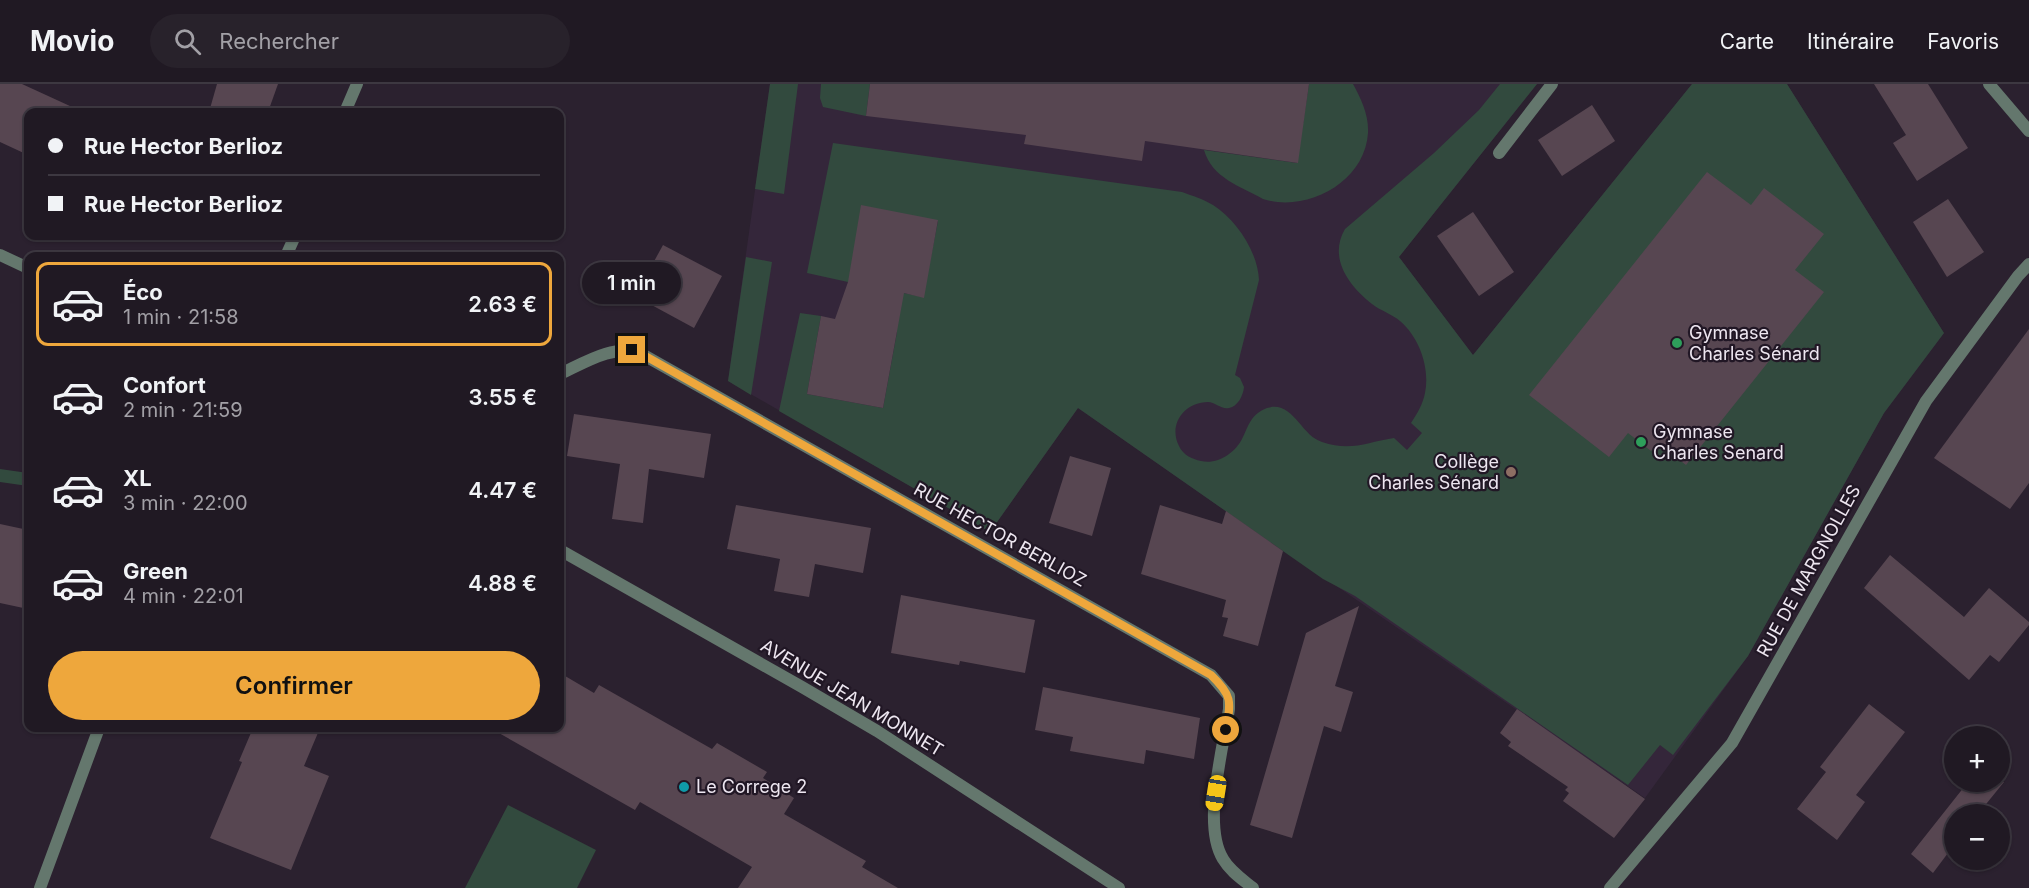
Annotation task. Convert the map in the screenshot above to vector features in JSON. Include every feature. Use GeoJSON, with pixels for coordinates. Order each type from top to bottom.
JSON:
{"type":"FeatureCollection","features":[{"type":"Feature","properties":{"kind":"street"},"geometry":{"type":"LineString","coordinates":[[347,108],[357,84]]}},
{"type":"Feature","properties":{"kind":"street"},"geometry":{"type":"LineString","coordinates":[[1499,153],[1552,84]]}},
{"type":"Feature","properties":{"kind":"street"},"geometry":{"type":"LineString","coordinates":[[1989,84],[2029,131]]}},
{"type":"Feature","properties":{"kind":"street"},"geometry":{"type":"LineString","coordinates":[[0,255],[24,266]]}},
{"type":"Feature","properties":{"kind":"street","name":"RUE DE MARGNOLLES"},"geometry":{"type":"LineString","coordinates":[[1610,888],[1732,743],[1926,401],[2029,264]]}},
{"type":"Feature","properties":{"kind":"street","name":"RUE HECTOR BERLIOZ"},"geometry":{"type":"LineString","coordinates":[[564,372],[611,352],[622,350],[640,353],[1211,675],[1228,696],[1229,709],[1212,814],[1215,840],[1222,858],[1230,869],[1253,888]]}},
{"type":"Feature","properties":{"kind":"street","name":"AVENUE JEAN MONNET"},"geometry":{"type":"LineString","coordinates":[[564,552],[877,731],[1119,888]]}},
{"type":"Feature","properties":{"kind":"street"},"geometry":{"type":"LineString","coordinates":[[40,888],[98,732]]}},
{"type":"Feature","properties":{"kind":"shaded area","name":"Collège Charles Sénard"},"geometry":{"type":"Polygon","coordinates":[[[770,84],[1537,84],[1399,257],[1473,355],[1692,84],[1787,84],[1944,333],[1884,413],[1748,656],[1645,798],[1078,408],[990,532],[728,381],[770,84]]]}},
{"type":"Feature","properties":{"kind":"green space"},"geometry":{"type":"Polygon","coordinates":[[[770,84],[798,84],[784,194],[755,189],[770,84]]]}},
{"type":"Feature","properties":{"kind":"green space"},"geometry":{"type":"Polygon","coordinates":[[[821,84],[870,84],[866,116],[823,107],[820,98],[821,84]]]}},
{"type":"Feature","properties":{"kind":"green space"},"geometry":{"type":"Polygon","coordinates":[[[1309,84],[1353,84],[1364,107],[1368,133],[1364,150],[1357,166],[1345,179],[1331,190],[1315,197],[1280,202],[1263,199],[1245,190],[1213,168],[1204,150],[1297,163],[1309,84]]]}},
{"type":"Feature","properties":{"kind":"green space","name":"Gymnase Charles Senard"},"geometry":{"type":"Polygon","coordinates":[[[1500,84],[1537,84],[1399,257],[1473,355],[1692,84],[1787,84],[1944,333],[1884,413],[1748,656],[1673,755],[1660,745],[1628,785],[1355,596],[1323,579],[1078,408],[990,532],[779,411],[800,313],[821,316],[807,394],[883,408],[897,332],[894,291],[923,297],[938,221],[848,282],[807,273],[833,143],[1182,192],[1209,203],[1222,211],[1245,238],[1255,259],[1259,280],[1235,375],[1240,378],[1244,387],[1241,397],[1235,405],[1229,408],[1208,402],[1199,403],[1185,410],[1180,416],[1176,430],[1176,438],[1183,452],[1194,459],[1207,462],[1225,457],[1239,444],[1257,413],[1276,407],[1284,409],[1308,433],[1322,442],[1350,446],[1394,438],[1407,450],[1422,433],[1411,423],[1425,393],[1426,374],[1422,354],[1407,328],[1372,304],[1349,280],[1340,261],[1340,240],[1345,229],[1434,153],[1479,110],[1500,84]]]}},
{"type":"Feature","properties":{"kind":"green space"},"geometry":{"type":"Polygon","coordinates":[[[746,257],[772,262],[751,395],[728,381],[746,257]]]}},
{"type":"Feature","properties":{"kind":"green space"},"geometry":{"type":"Polygon","coordinates":[[[0,469],[24,472],[24,485],[0,482],[0,469]]]}},
{"type":"Feature","properties":{"kind":"green space"},"geometry":{"type":"Polygon","coordinates":[[[508,805],[596,850],[577,888],[465,888],[508,805]]]}},
{"type":"Feature","properties":{"kind":"building"},"geometry":{"type":"Polygon","coordinates":[[[0,84],[22,84],[74,108],[24,108],[24,153],[0,142],[0,84]]]}},
{"type":"Feature","properties":{"kind":"building"},"geometry":{"type":"Polygon","coordinates":[[[217,84],[278,84],[269,108],[210,108],[217,84]]]}},
{"type":"Feature","properties":{"kind":"building"},"geometry":{"type":"Polygon","coordinates":[[[870,84],[1309,84],[1298,163],[1145,141],[1142,161],[1024,144],[1026,135],[866,116],[870,84]]]}},
{"type":"Feature","properties":{"kind":"building"},"geometry":{"type":"Polygon","coordinates":[[[1874,84],[1928,84],[1968,148],[1917,181],[1893,143],[1906,135],[1874,84]]]}},
{"type":"Feature","properties":{"kind":"building"},"geometry":{"type":"Polygon","coordinates":[[[1592,105],[1615,141],[1562,176],[1538,140],[1592,105]]]}},
{"type":"Feature","properties":{"kind":"building","name":"Gymnase Charles Sénard"},"geometry":{"type":"Polygon","coordinates":[[[1707,172],[1751,205],[1764,188],[1824,234],[1795,270],[1824,292],[1686,465],[1657,443],[1651,451],[1628,433],[1609,457],[1529,395],[1707,172]]]}},
{"type":"Feature","properties":{"kind":"building"},"geometry":{"type":"Polygon","coordinates":[[[1948,199],[1984,252],[1947,277],[1913,222],[1948,199]]]}},
{"type":"Feature","properties":{"kind":"building"},"geometry":{"type":"Polygon","coordinates":[[[861,205],[938,220],[924,298],[904,293],[883,408],[807,394],[821,316],[835,319],[848,282],[861,205]]]}},
{"type":"Feature","properties":{"kind":"building"},"geometry":{"type":"Polygon","coordinates":[[[1473,212],[1514,272],[1479,296],[1437,236],[1473,212]]]}},
{"type":"Feature","properties":{"kind":"building"},"geometry":{"type":"Polygon","coordinates":[[[663,245],[722,276],[694,328],[635,296],[663,245]]]}},
{"type":"Feature","properties":{"kind":"building"},"geometry":{"type":"Polygon","coordinates":[[[2029,329],[2029,483],[2010,509],[1934,458],[2029,329]]]}},
{"type":"Feature","properties":{"kind":"building"},"geometry":{"type":"Polygon","coordinates":[[[574,414],[711,434],[704,478],[649,469],[643,523],[612,519],[620,464],[567,456],[574,414]]]}},
{"type":"Feature","properties":{"kind":"building"},"geometry":{"type":"Polygon","coordinates":[[[1070,456],[1111,468],[1092,536],[1049,523],[1070,456]]]}},
{"type":"Feature","properties":{"kind":"building"},"geometry":{"type":"Polygon","coordinates":[[[736,505],[871,528],[863,573],[815,564],[809,597],[774,591],[780,559],[727,549],[736,505]]]}},
{"type":"Feature","properties":{"kind":"building"},"geometry":{"type":"Polygon","coordinates":[[[1160,505],[1222,524],[1226,511],[1283,551],[1258,646],[1223,636],[1228,618],[1222,617],[1226,600],[1141,574],[1160,505]]]}},
{"type":"Feature","properties":{"kind":"building"},"geometry":{"type":"Polygon","coordinates":[[[0,524],[24,529],[24,608],[0,603],[0,524]]]}},
{"type":"Feature","properties":{"kind":"building"},"geometry":{"type":"Polygon","coordinates":[[[1890,555],[1964,617],[1989,588],[2029,622],[2029,625],[1999,662],[1990,655],[1969,680],[1864,588],[1890,555]]]}},
{"type":"Feature","properties":{"kind":"building"},"geometry":{"type":"Polygon","coordinates":[[[901,595],[1035,620],[1025,673],[960,661],[959,665],[891,653],[901,595]]]}},
{"type":"Feature","properties":{"kind":"building"},"geometry":{"type":"Polygon","coordinates":[[[1359,606],[1335,686],[1353,692],[1341,732],[1324,726],[1292,838],[1250,825],[1306,633],[1359,606]]]}},
{"type":"Feature","properties":{"kind":"building","name":"Le Correge 2"},"geometry":{"type":"Polygon","coordinates":[[[564,675],[594,693],[599,685],[712,749],[717,743],[767,772],[763,778],[794,798],[784,814],[866,861],[862,867],[898,888],[738,888],[752,867],[640,802],[635,810],[497,732],[564,732],[564,675]]]}},
{"type":"Feature","properties":{"kind":"building"},"geometry":{"type":"Polygon","coordinates":[[[1043,687],[1200,718],[1194,759],[1146,750],[1144,764],[1070,751],[1073,737],[1035,730],[1043,687]]]}},
{"type":"Feature","properties":{"kind":"building"},"geometry":{"type":"Polygon","coordinates":[[[1869,704],[1905,732],[1856,795],[1865,802],[1837,840],[1797,809],[1826,772],[1820,767],[1869,704]]]}},
{"type":"Feature","properties":{"kind":"building"},"geometry":{"type":"Polygon","coordinates":[[[1517,709],[1645,799],[1614,838],[1563,801],[1569,793],[1565,790],[1568,787],[1508,746],[1511,742],[1500,733],[1517,709]]]}},
{"type":"Feature","properties":{"kind":"building"},"geometry":{"type":"Polygon","coordinates":[[[251,732],[318,732],[304,766],[329,776],[291,870],[210,838],[242,762],[239,761],[251,732]]]}},
{"type":"Feature","properties":{"kind":"building"},"geometry":{"type":"Polygon","coordinates":[[[1960,792],[1996,792],[1986,804],[1951,804],[1960,792]]]}},
{"type":"Feature","properties":{"kind":"building"},"geometry":{"type":"Polygon","coordinates":[[[1944,812],[1944,858],[1933,873],[1911,854],[1944,812]]]}},
{"type":"Feature","properties":{"kind":"place","name":"Gymnase Charles Sénard"},"geometry":{"type":"Point","coordinates":[1677,343]}},
{"type":"Feature","properties":{"kind":"place","name":"Gymnase Charles Senard"},"geometry":{"type":"Point","coordinates":[1641,442]}},
{"type":"Feature","properties":{"kind":"place","name":"Collège Charles Sénard"},"geometry":{"type":"Point","coordinates":[1511,472]}},
{"type":"Feature","properties":{"kind":"place","name":"Le Correge 2"},"geometry":{"type":"Point","coordinates":[684,787]}},
{"type":"Feature","properties":{"kind":"route"},"geometry":{"type":"LineString","coordinates":[[632,350],[1211,675],[1228,696],[1226,730]]}}]}
